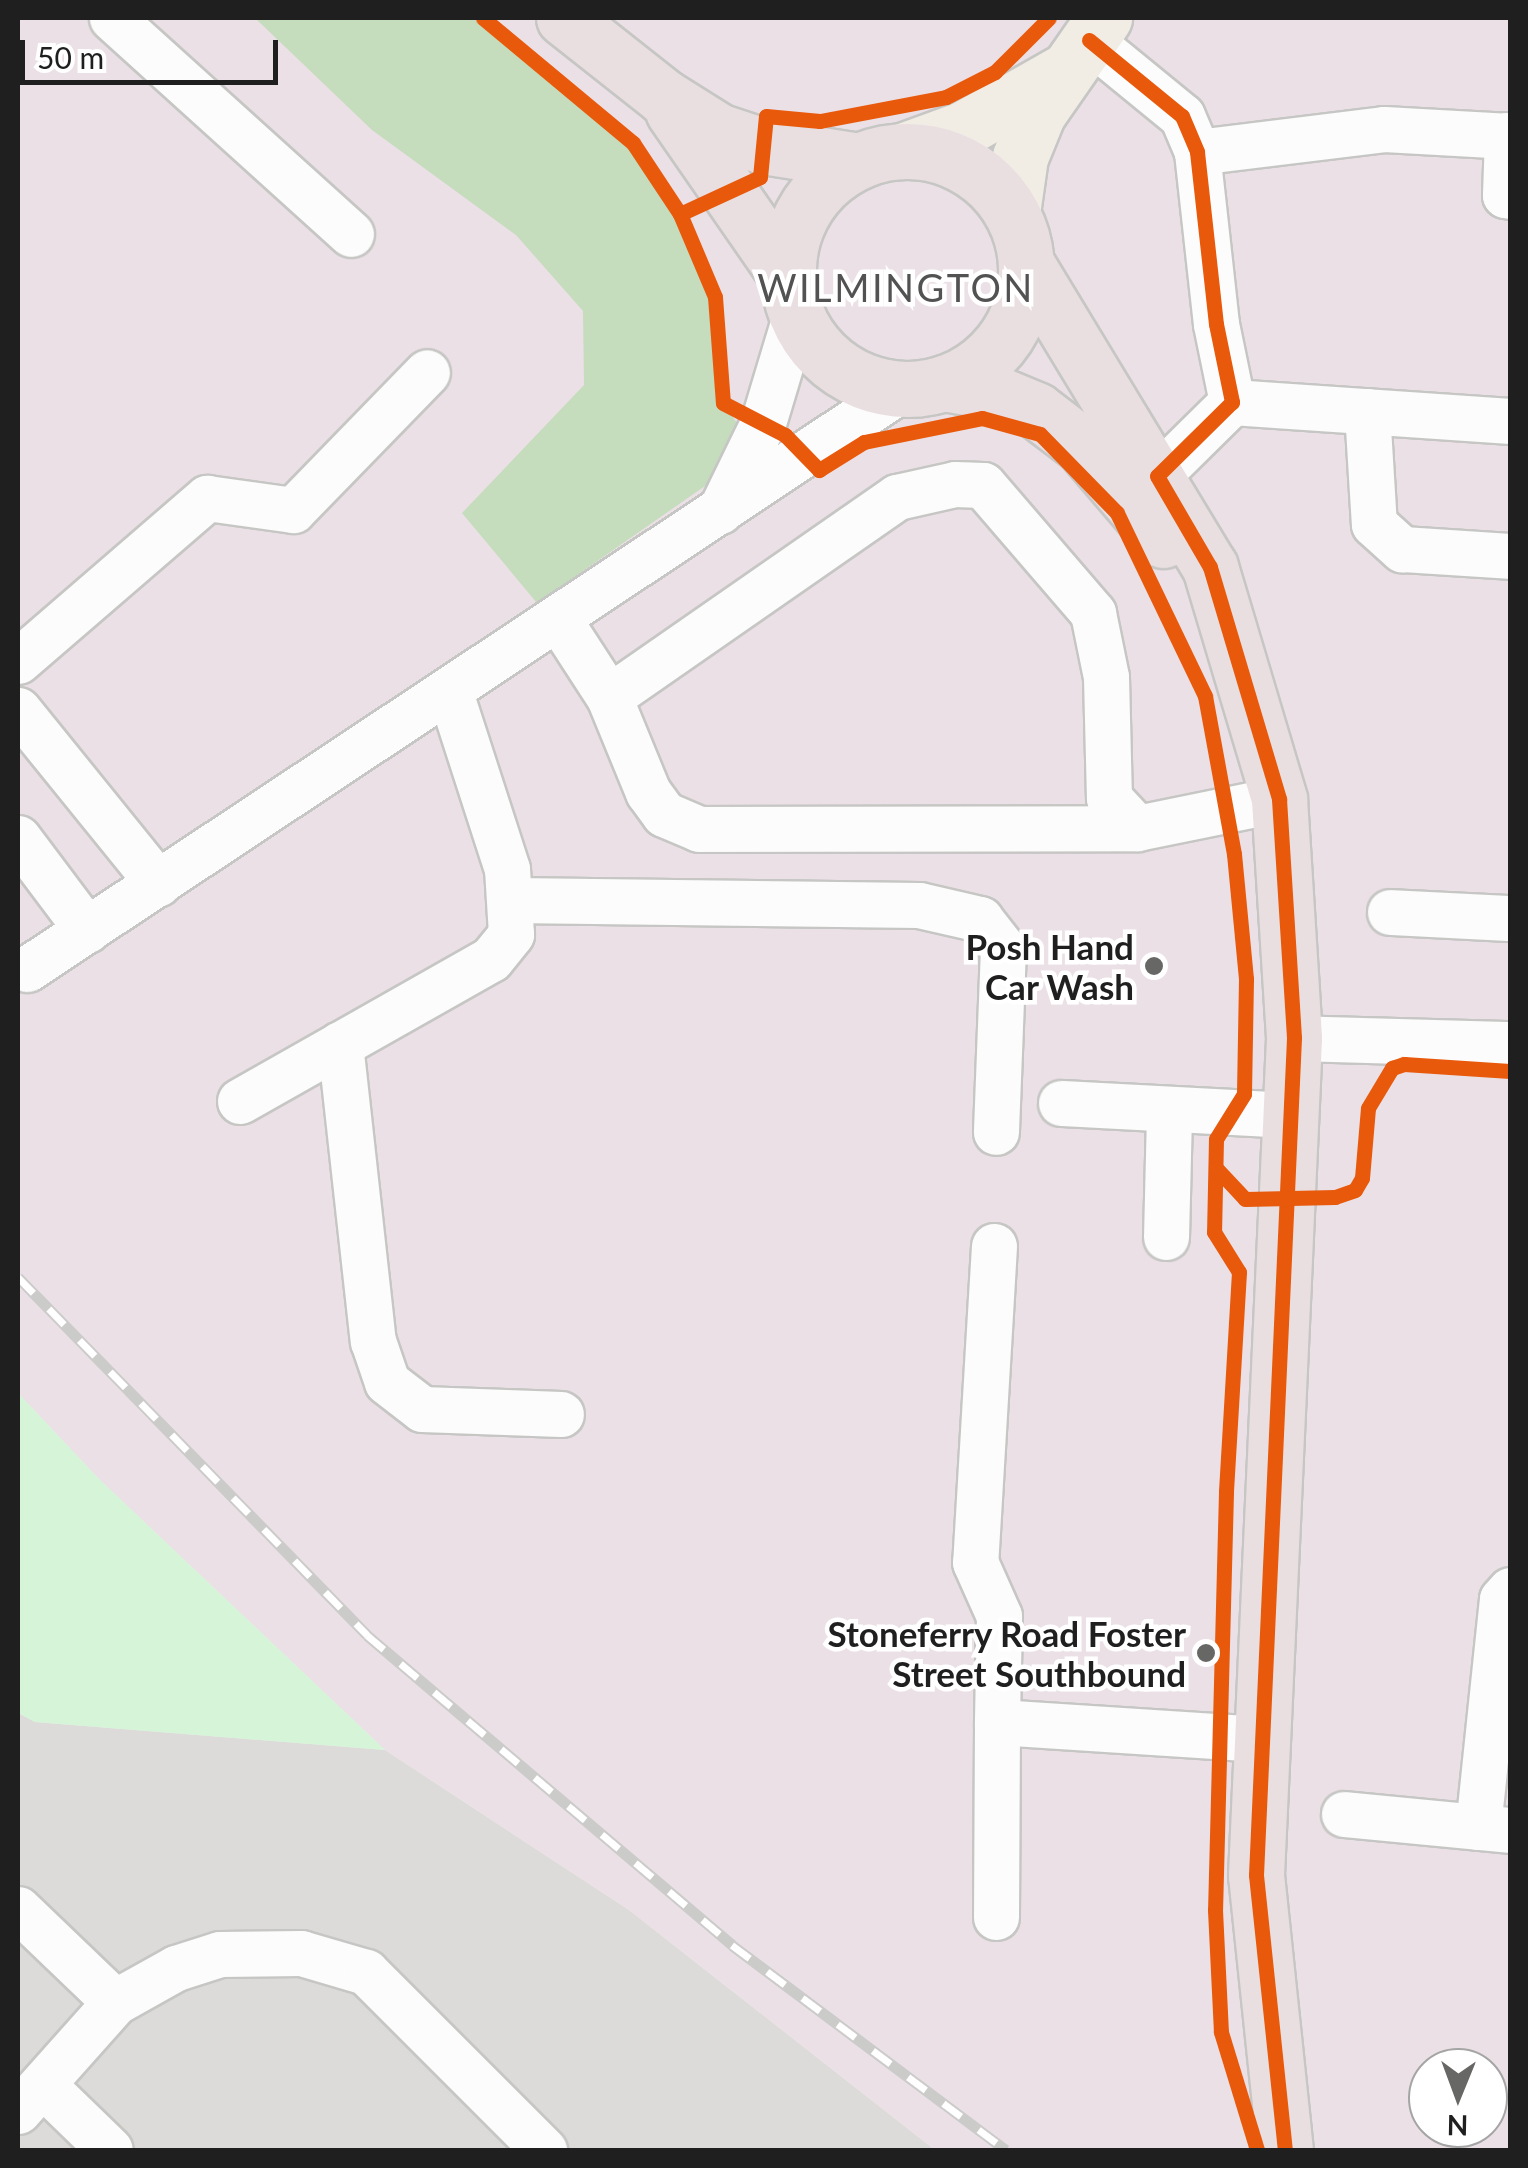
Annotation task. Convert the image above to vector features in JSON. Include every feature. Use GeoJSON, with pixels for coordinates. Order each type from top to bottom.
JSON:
{"type":"FeatureCollection","features":[{"type":"Feature","properties":{"kind":"highway"},"geometry":{"type":"LineString","coordinates":[[564,18],[664,97],[718,131],[763,146],[966,166],[1012,212],[1027,266],[1210,567],[1279,799],[1294,1038],[1261,1739],[1260,1940],[1285,2150]]}},
{"type":"Feature","properties":{"kind":"highway"},"geometry":{"type":"LineString","coordinates":[[664,97],[838,367],[869,383],[993,392],[1036,410],[1082,445],[1169,546],[1239,661]]}},
{"type":"Feature","properties":{"kind":"highway"},"geometry":{"type":"LineString","coordinates":[[792,295],[791,241],[805,208],[828,180],[881,156]]}},
{"type":"Feature","properties":{"kind":"highway"},"geometry":{"type":"LineString","coordinates":[[923,386],[978,366],[1006,338],[1022,304],[1027,266]]}},
{"type":"Feature","properties":{"kind":"main road"},"geometry":{"type":"LineString","coordinates":[[881,156],[963,129],[1085,43]]}},
{"type":"Feature","properties":{"kind":"main road"},"geometry":{"type":"LineString","coordinates":[[1012,212],[1020,156],[1085,43]]}},
{"type":"Feature","properties":{"kind":"street"},"geometry":{"type":"LineString","coordinates":[[112,18],[352,234]]}},
{"type":"Feature","properties":{"kind":"street"},"geometry":{"type":"LineString","coordinates":[[1085,43],[1182,116],[1197,152],[1216,324],[1232,402]]}},
{"type":"Feature","properties":{"kind":"street"},"geometry":{"type":"LineString","coordinates":[[1197,152],[1384,129],[1509,135],[1505,196],[1510,196]]}},
{"type":"Feature","properties":{"kind":"street"},"geometry":{"type":"LineString","coordinates":[[716,517],[763,423],[792,295]]}},
{"type":"Feature","properties":{"kind":"street"},"geometry":{"type":"LineString","coordinates":[[18,660],[207,498],[293,510],[427,372]]}},
{"type":"Feature","properties":{"kind":"street"},"geometry":{"type":"LineString","coordinates":[[27,969],[716,517],[923,386]]}},
{"type":"Feature","properties":{"kind":"street"},"geometry":{"type":"LineString","coordinates":[[1157,476],[1232,402],[1510,421]]}},
{"type":"Feature","properties":{"kind":"street"},"geometry":{"type":"LineString","coordinates":[[1367,411],[1374,524],[1402,549],[1510,556]]}},
{"type":"Feature","properties":{"kind":"street"},"geometry":{"type":"LineString","coordinates":[[609,697],[897,497],[955,484],[984,486],[1093,613],[1106,677],[1109,798],[1137,828]]}},
{"type":"Feature","properties":{"kind":"street"},"geometry":{"type":"LineString","coordinates":[[559,620],[609,697],[648,792],[664,814],[699,829],[1137,828],[1279,799]]}},
{"type":"Feature","properties":{"kind":"street"},"geometry":{"type":"LineString","coordinates":[[240,1101],[490,959],[511,934],[507,869],[450,692]]}},
{"type":"Feature","properties":{"kind":"street"},"geometry":{"type":"LineString","coordinates":[[18,710],[158,883]]}},
{"type":"Feature","properties":{"kind":"street"},"geometry":{"type":"LineString","coordinates":[[18,838],[87,930]]}},
{"type":"Feature","properties":{"kind":"street"},"geometry":{"type":"LineString","coordinates":[[510,900],[919,905],[980,920],[1002,948],[996,1132]]}},
{"type":"Feature","properties":{"kind":"street"},"geometry":{"type":"LineString","coordinates":[[1390,912],[1510,918]]}},
{"type":"Feature","properties":{"kind":"street"},"geometry":{"type":"LineString","coordinates":[[1294,1038],[1510,1044]]}},
{"type":"Feature","properties":{"kind":"street"},"geometry":{"type":"LineString","coordinates":[[340,1044],[374,1341],[387,1382],[422,1409],[561,1414]]}},
{"type":"Feature","properties":{"kind":"street"},"geometry":{"type":"LineString","coordinates":[[1061,1103],[1291,1115]]}},
{"type":"Feature","properties":{"kind":"street"},"geometry":{"type":"LineString","coordinates":[[1166,1237],[1169,1110]]}},
{"type":"Feature","properties":{"kind":"street"},"geometry":{"type":"LineString","coordinates":[[994,1246],[975,1562],[999,1616],[996,1917]]}},
{"type":"Feature","properties":{"kind":"street"},"geometry":{"type":"LineString","coordinates":[[1344,1814],[1494,1828],[1502,1599],[1510,1590]]}},
{"type":"Feature","properties":{"kind":"street"},"geometry":{"type":"LineString","coordinates":[[997,1722],[1261,1739]]}},
{"type":"Feature","properties":{"kind":"street"},"geometry":{"type":"LineString","coordinates":[[18,1909],[116,2002]]}},
{"type":"Feature","properties":{"kind":"street"},"geometry":{"type":"LineString","coordinates":[[110,2150],[30,2098],[116,2002],[176,1968],[220,1954],[301,1952],[366,1972],[544,2150]]}},
{"type":"Feature","properties":{"kind":"shaded area"},"geometry":{"type":"Polygon","coordinates":[[[18,18],[1510,18],[1510,2150],[935,2150],[629,1910],[385,1750],[99,1479],[18,1393],[18,18]]]}},
{"type":"Feature","properties":{"kind":"shaded area"},"geometry":{"type":"Polygon","coordinates":[[[18,1713],[35,1722],[385,1750],[629,1910],[935,2150],[18,2150],[18,1713]]]}},
{"type":"Feature","properties":{"kind":"green space"},"geometry":{"type":"Polygon","coordinates":[[[255,18],[483,18],[633,143],[680,214],[722,340],[723,403],[739,426],[718,477],[537,603],[462,513],[584,385],[583,311],[516,235],[372,130],[255,18]]]}},
{"type":"Feature","properties":{"kind":"green space"},"geometry":{"type":"Polygon","coordinates":[[[18,1393],[99,1479],[385,1750],[35,1722],[18,1713],[18,1393]]]}},
{"type":"Feature","properties":{"kind":"railway"},"geometry":{"type":"LineString","coordinates":[[18,1277],[367,1635],[732,1945],[1006,2150]]}},
{"type":"Feature","properties":{"kind":"cycle path"},"geometry":{"type":"LineString","coordinates":[[483,18],[633,143],[680,214],[715,297],[723,403],[785,435],[819,470],[864,442],[982,418],[1040,434],[1117,513],[1205,696],[1234,854],[1246,979],[1244,1094],[1216,1139],[1214,1232],[1239,1272],[1226,1492],[1215,1910],[1221,2032],[1257,2150]]}},
{"type":"Feature","properties":{"kind":"cycle path"},"geometry":{"type":"LineString","coordinates":[[680,214],[760,177],[766,116],[820,121],[946,97],[995,72],[1049,18]]}},
{"type":"Feature","properties":{"kind":"cycle path"},"geometry":{"type":"LineString","coordinates":[[1089,40],[1182,116],[1197,152],[1216,324],[1232,402],[1157,476],[1210,567],[1279,799],[1294,1038],[1256,1875],[1285,2150]]}},
{"type":"Feature","properties":{"kind":"cycle path"},"geometry":{"type":"LineString","coordinates":[[1216,1168],[1245,1199],[1335,1197],[1355,1190],[1362,1178],[1368,1108],[1392,1068],[1404,1064],[1510,1071]]}},
{"type":"Feature","properties":{"kind":"place","name":"Posh Hand Car Wash"},"geometry":{"type":"Point","coordinates":[1154,966]}},
{"type":"Feature","properties":{"kind":"place","name":"Stoneferry Road Foster Street Southbound"},"geometry":{"type":"Point","coordinates":[1206,1653]}},
{"type":"Feature","properties":{"kind":"district","name":"WILMINGTON"},"geometry":{"type":"Point","coordinates":[896,288]}}]}
